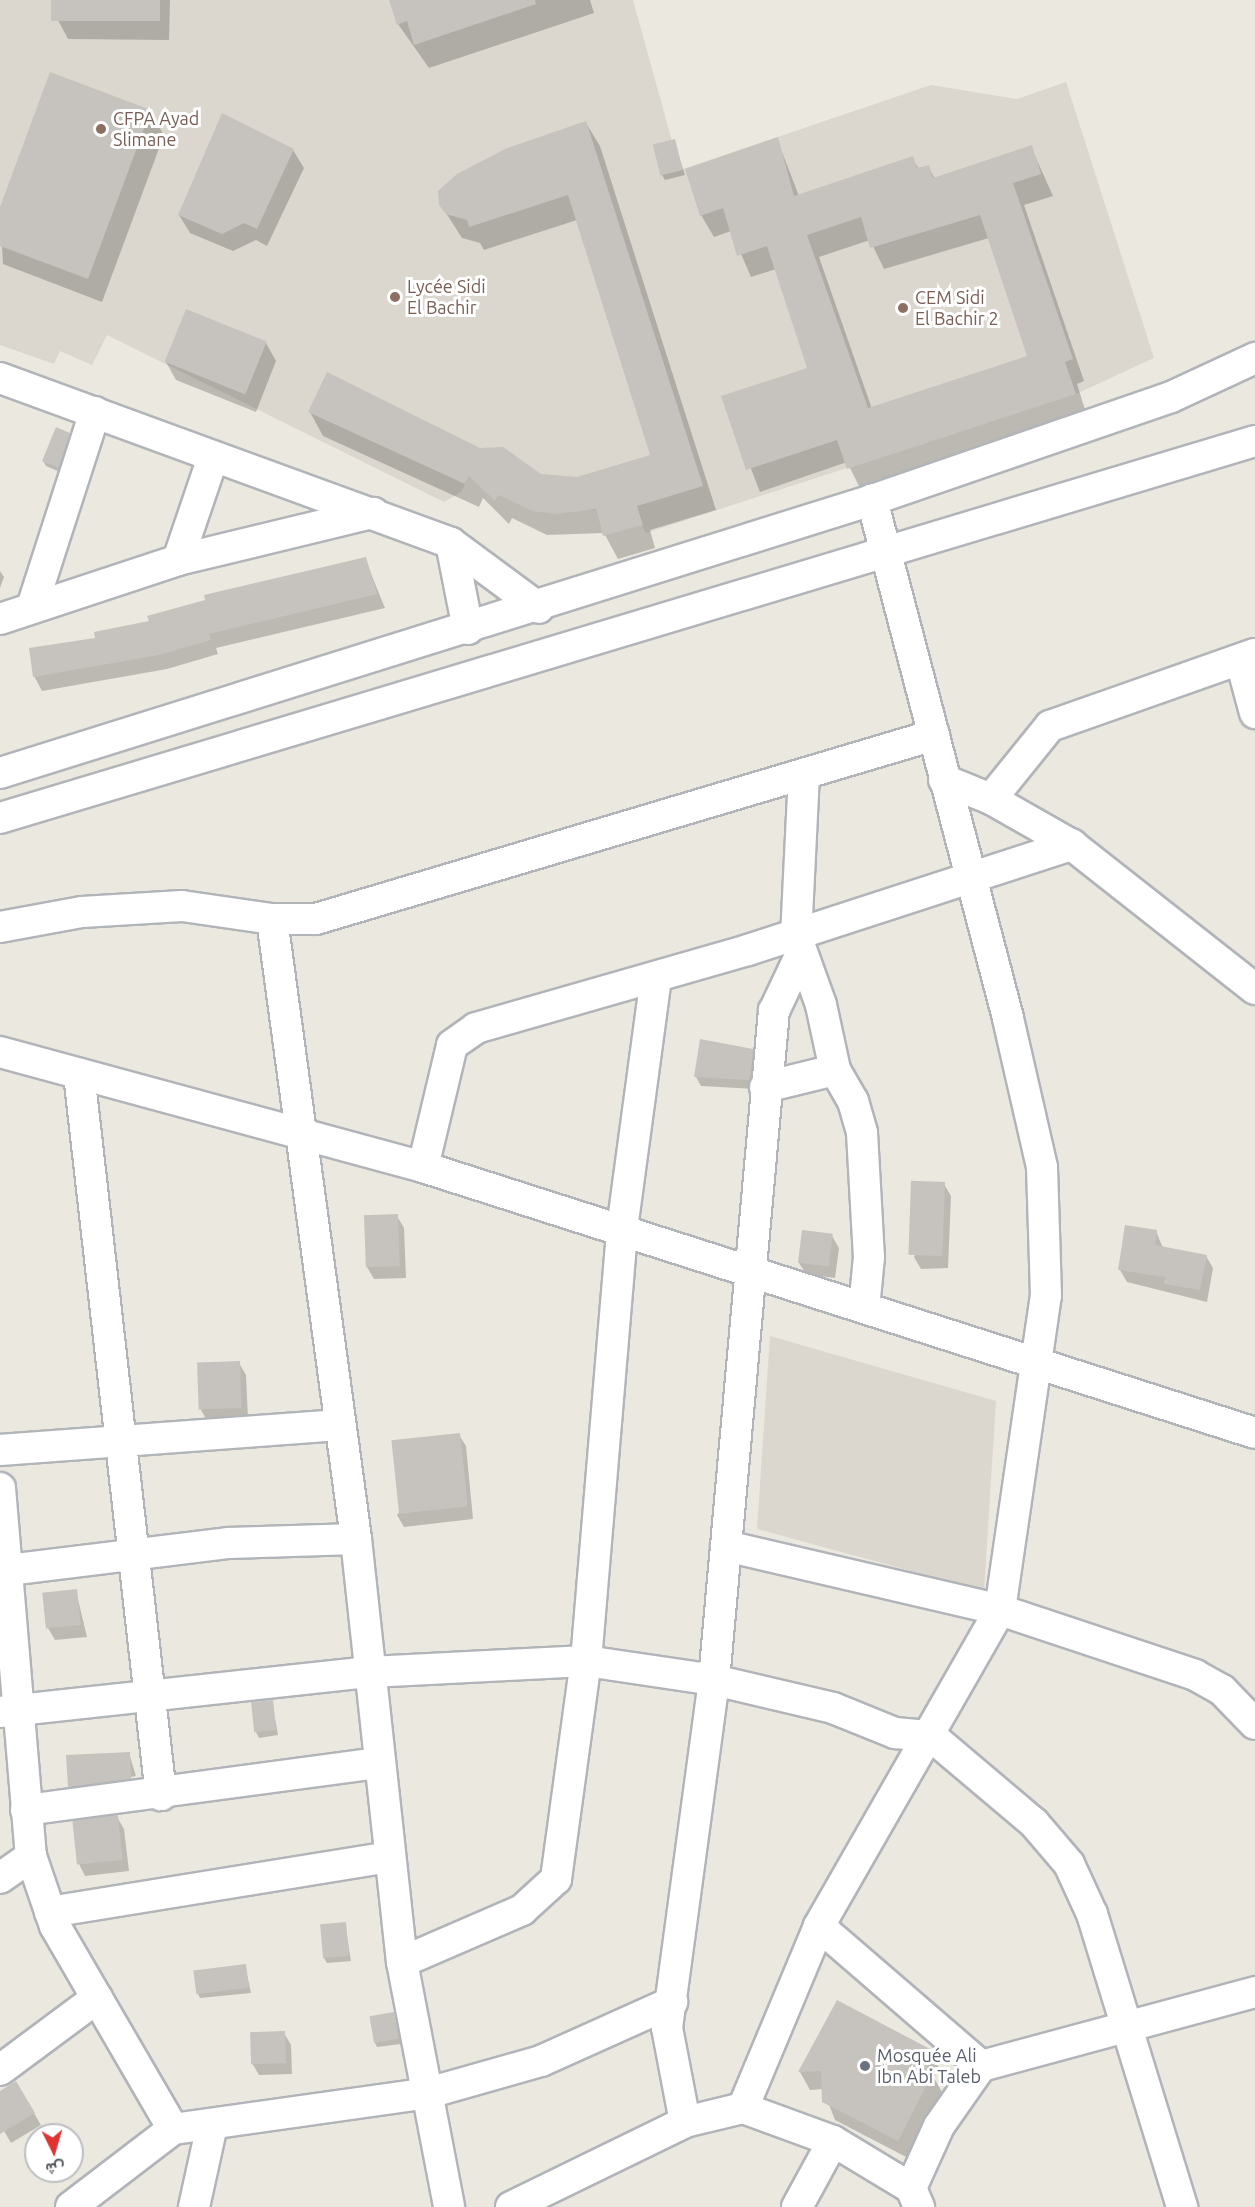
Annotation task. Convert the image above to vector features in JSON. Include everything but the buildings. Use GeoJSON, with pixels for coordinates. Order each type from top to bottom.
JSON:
{"type":"FeatureCollection","features":[{"type":"Feature","properties":{"kind":"street"},"geometry":{"type":"LineString","coordinates":[[0,773],[539,608],[872,500],[1171,397],[1255,358]]}},
{"type":"Feature","properties":{"kind":"street"},"geometry":{"type":"LineString","coordinates":[[0,378],[451,543],[539,608]]}},
{"type":"Feature","properties":{"kind":"street"},"geometry":{"type":"LineString","coordinates":[[32,607],[95,412]]}},
{"type":"Feature","properties":{"kind":"street"},"geometry":{"type":"LineString","coordinates":[[0,818],[1255,441]]}},
{"type":"Feature","properties":{"kind":"street"},"geometry":{"type":"LineString","coordinates":[[178,560],[213,457]]}},
{"type":"Feature","properties":{"kind":"street"},"geometry":{"type":"LineString","coordinates":[[743,2108],[819,1926],[931,1736],[1000,1610],[1046,1295],[1042,1167],[1008,1018],[967,876],[934,735],[883,551],[872,500]]}},
{"type":"Feature","properties":{"kind":"street"},"geometry":{"type":"LineString","coordinates":[[0,620],[32,607],[178,560],[373,513]]}},
{"type":"Feature","properties":{"kind":"street"},"geometry":{"type":"LineString","coordinates":[[451,543],[468,629]]}},
{"type":"Feature","properties":{"kind":"street"},"geometry":{"type":"LineString","coordinates":[[991,799],[1050,726],[1163,682],[1248,657],[1255,713]]}},
{"type":"Feature","properties":{"kind":"street"},"geometry":{"type":"LineString","coordinates":[[0,927],[82,912],[161,906],[272,919],[344,913],[524,854],[934,735]]}},
{"type":"Feature","properties":{"kind":"street"},"geometry":{"type":"LineString","coordinates":[[685,2122],[669,2053],[672,2002],[714,1680],[752,1275],[765,1087],[774,1011],[798,946],[804,774]]}},
{"type":"Feature","properties":{"kind":"street"},"geometry":{"type":"LineString","coordinates":[[944,780],[991,799],[1072,845],[1255,989]]}},
{"type":"Feature","properties":{"kind":"street"},"geometry":{"type":"LineString","coordinates":[[423,1167],[452,1045],[476,1028],[656,977],[798,946],[967,876],[1072,845]]}},
{"type":"Feature","properties":{"kind":"street"},"geometry":{"type":"LineString","coordinates":[[272,919],[304,1135],[338,1425],[356,1539],[402,1962],[449,2207]]}},
{"type":"Feature","properties":{"kind":"street"},"geometry":{"type":"LineString","coordinates":[[798,946],[821,1005],[836,1070],[853,1101],[862,1133],[869,1236],[864,1308]]}},
{"type":"Feature","properties":{"kind":"street"},"geometry":{"type":"LineString","coordinates":[[402,1962],[522,1910],[556,1879],[585,1661],[622,1229],[656,977]]}},
{"type":"Feature","properties":{"kind":"street"},"geometry":{"type":"LineString","coordinates":[[0,1052],[423,1167],[622,1229],[752,1275],[864,1308],[1255,1433]]}},
{"type":"Feature","properties":{"kind":"street"},"geometry":{"type":"LineString","coordinates":[[765,1087],[836,1070]]}},
{"type":"Feature","properties":{"kind":"street"},"geometry":{"type":"LineString","coordinates":[[79,1074],[104,1331],[122,1438],[147,1696],[161,1795]]}},
{"type":"Feature","properties":{"kind":"street"},"geometry":{"type":"LineString","coordinates":[[0,1450],[122,1438],[338,1425]]}},
{"type":"Feature","properties":{"kind":"street"},"geometry":{"type":"LineString","coordinates":[[0,1488],[10,1710],[31,1856],[50,1912],[173,2129]]}},
{"type":"Feature","properties":{"kind":"street"},"geometry":{"type":"LineString","coordinates":[[3,1571],[229,1543],[356,1539]]}},
{"type":"Feature","properties":{"kind":"street"},"geometry":{"type":"LineString","coordinates":[[726,1546],[1000,1610],[1195,1675],[1252,1713]]}},
{"type":"Feature","properties":{"kind":"street"},"geometry":{"type":"LineString","coordinates":[[10,1710],[370,1672],[585,1661],[714,1680],[833,1708],[895,1733],[931,1736],[1034,1823],[1069,1864],[1092,1914],[1122,2026],[1182,2207]]}},
{"type":"Feature","properties":{"kind":"street"},"geometry":{"type":"LineString","coordinates":[[26,1810],[161,1795],[379,1763]]}},
{"type":"Feature","properties":{"kind":"street"},"geometry":{"type":"LineString","coordinates":[[0,1878],[31,1856]]}},
{"type":"Feature","properties":{"kind":"street"},"geometry":{"type":"LineString","coordinates":[[50,1912],[389,1857]]}},
{"type":"Feature","properties":{"kind":"street"},"geometry":{"type":"LineString","coordinates":[[819,1926],[981,2066]]}},
{"type":"Feature","properties":{"kind":"street"},"geometry":{"type":"LineString","coordinates":[[511,2207],[685,2122],[743,2108],[833,2141],[915,2198],[939,2126],[981,2066],[1122,2026],[1255,1992]]}},
{"type":"Feature","properties":{"kind":"street"},"geometry":{"type":"LineString","coordinates":[[0,2070],[97,1998]]}},
{"type":"Feature","properties":{"kind":"street"},"geometry":{"type":"LineString","coordinates":[[71,2207],[173,2129],[428,2092],[541,2061],[672,2002]]}},
{"type":"Feature","properties":{"kind":"street"},"geometry":{"type":"LineString","coordinates":[[194,2207],[212,2125]]}},
{"type":"Feature","properties":{"kind":"street"},"geometry":{"type":"LineString","coordinates":[[797,2207],[833,2141]]}},
{"type":"Feature","properties":{"kind":"shaded area"},"geometry":{"type":"Polygon","coordinates":[[[0,0],[633,0],[680,170],[931,85],[1017,99],[1066,82],[1154,358],[1076,394],[646,533],[642,525],[603,536],[596,510],[532,511],[501,492],[495,501],[470,475],[461,492],[444,502],[107,335],[92,365],[60,351],[54,364],[0,345],[0,0]]]}},
{"type":"Feature","properties":{"kind":"shaded area"},"geometry":{"type":"Polygon","coordinates":[[[770,1336],[996,1401],[984,1591],[757,1529],[770,1336]]]}},
{"type":"Feature","properties":{"kind":"place","name":"CFPA Ayad Slimane"},"geometry":{"type":"Point","coordinates":[101,129]}},
{"type":"Feature","properties":{"kind":"place","name":"Lycée Sidi El Bachir"},"geometry":{"type":"Point","coordinates":[395,297]}},
{"type":"Feature","properties":{"kind":"place","name":"CEM Sidi El Bachir 2"},"geometry":{"type":"Point","coordinates":[903,308]}},
{"type":"Feature","properties":{"kind":"place","name":"Mosquée Ali Ibn Abi Taleb"},"geometry":{"type":"Point","coordinates":[865,2066]}}]}
